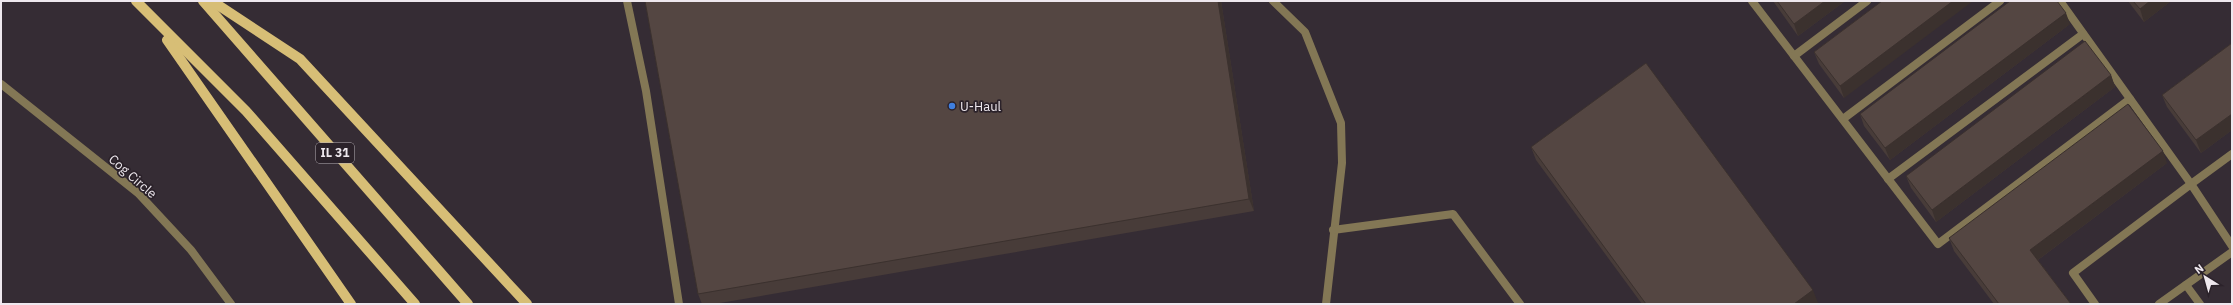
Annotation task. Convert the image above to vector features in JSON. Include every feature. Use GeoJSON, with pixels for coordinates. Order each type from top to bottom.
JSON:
{"type":"FeatureCollection","features":[{"type":"Feature","properties":{"kind":"main road","name":"IL 31"},"geometry":{"type":"LineString","coordinates":[[136,1],[152,19],[246,111],[415,304]]}},
{"type":"Feature","properties":{"kind":"main road","name":"IL 31"},"geometry":{"type":"LineString","coordinates":[[203,1],[468,304]]}},
{"type":"Feature","properties":{"kind":"main road"},"geometry":{"type":"LineString","coordinates":[[212,1],[300,59],[527,304]]}},
{"type":"Feature","properties":{"kind":"main road"},"geometry":{"type":"LineString","coordinates":[[152,19],[351,304]]}},
{"type":"Feature","properties":{"kind":"lane"},"geometry":{"type":"LineString","coordinates":[[627,1],[646,91],[678,304]]}},
{"type":"Feature","properties":{"kind":"lane"},"geometry":{"type":"LineString","coordinates":[[1273,1],[1305,32],[1341,123],[1342,163],[1333,230],[1326,304]]}},
{"type":"Feature","properties":{"kind":"lane"},"geometry":{"type":"LineString","coordinates":[[1752,1],[1938,244],[2130,99]]}},
{"type":"Feature","properties":{"kind":"lane"},"geometry":{"type":"LineString","coordinates":[[1794,56],[1867,1]]}},
{"type":"Feature","properties":{"kind":"lane"},"geometry":{"type":"LineString","coordinates":[[1842,119],[2000,1]]}},
{"type":"Feature","properties":{"kind":"lane"},"geometry":{"type":"LineString","coordinates":[[2060,1],[2191,184],[2232,246]]}},
{"type":"Feature","properties":{"kind":"lane"},"geometry":{"type":"LineString","coordinates":[[1888,179],[2083,34]]}},
{"type":"Feature","properties":{"kind":"lane","name":"Cog Circle"},"geometry":{"type":"LineString","coordinates":[[1,84],[138,193],[191,250],[231,304]]}},
{"type":"Feature","properties":{"kind":"lane"},"geometry":{"type":"LineString","coordinates":[[2096,304],[2073,273],[2232,154]]}},
{"type":"Feature","properties":{"kind":"lane"},"geometry":{"type":"LineString","coordinates":[[1333,230],[1453,214],[1520,304]]}},
{"type":"Feature","properties":{"kind":"lane"},"geometry":{"type":"LineString","coordinates":[[2159,304],[2232,252]]}},
{"type":"Feature","properties":{"kind":"lane"},"geometry":{"type":"LineString","coordinates":[[2186,285],[2200,304]]}},
{"type":"Feature","properties":{"kind":"building","name":"U-Haul"},"geometry":{"type":"Polygon","coordinates":[[[645,1],[1218,1],[1249,199],[698,294],[645,1]]]}},
{"type":"Feature","properties":{"kind":"building"},"geometry":{"type":"Polygon","coordinates":[[[1777,1],[1825,1],[1794,24],[1777,1]]]}},
{"type":"Feature","properties":{"kind":"building"},"geometry":{"type":"Polygon","coordinates":[[[1882,1],[1953,1],[1840,86],[1814,52],[1882,1]]]}},
{"type":"Feature","properties":{"kind":"building"},"geometry":{"type":"Polygon","coordinates":[[[2010,1],[2057,1],[2066,13],[1885,148],[1860,114],[2010,1]]]}},
{"type":"Feature","properties":{"kind":"building"},"geometry":{"type":"Polygon","coordinates":[[[2133,1],[2150,1],[2140,9],[2133,1]]]}},
{"type":"Feature","properties":{"kind":"building"},"geometry":{"type":"Polygon","coordinates":[[[2085,41],[2111,75],[1932,210],[1906,176],[2085,41]]]}},
{"type":"Feature","properties":{"kind":"building"},"geometry":{"type":"Polygon","coordinates":[[[2232,43],[2232,114],[2196,140],[2162,95],[2232,43]]]}},
{"type":"Feature","properties":{"kind":"building"},"geometry":{"type":"Polygon","coordinates":[[[1646,63],[1813,290],[1794,304],[1646,304],[1531,147],[1646,63]]]}},
{"type":"Feature","properties":{"kind":"building"},"geometry":{"type":"Polygon","coordinates":[[[2128,104],[2163,151],[2030,250],[2071,304],[1999,304],[1949,238],[2128,104]]]}},
{"type":"Feature","properties":{"kind":"place","name":"U-Haul"},"geometry":{"type":"Point","coordinates":[952,106]}}]}
